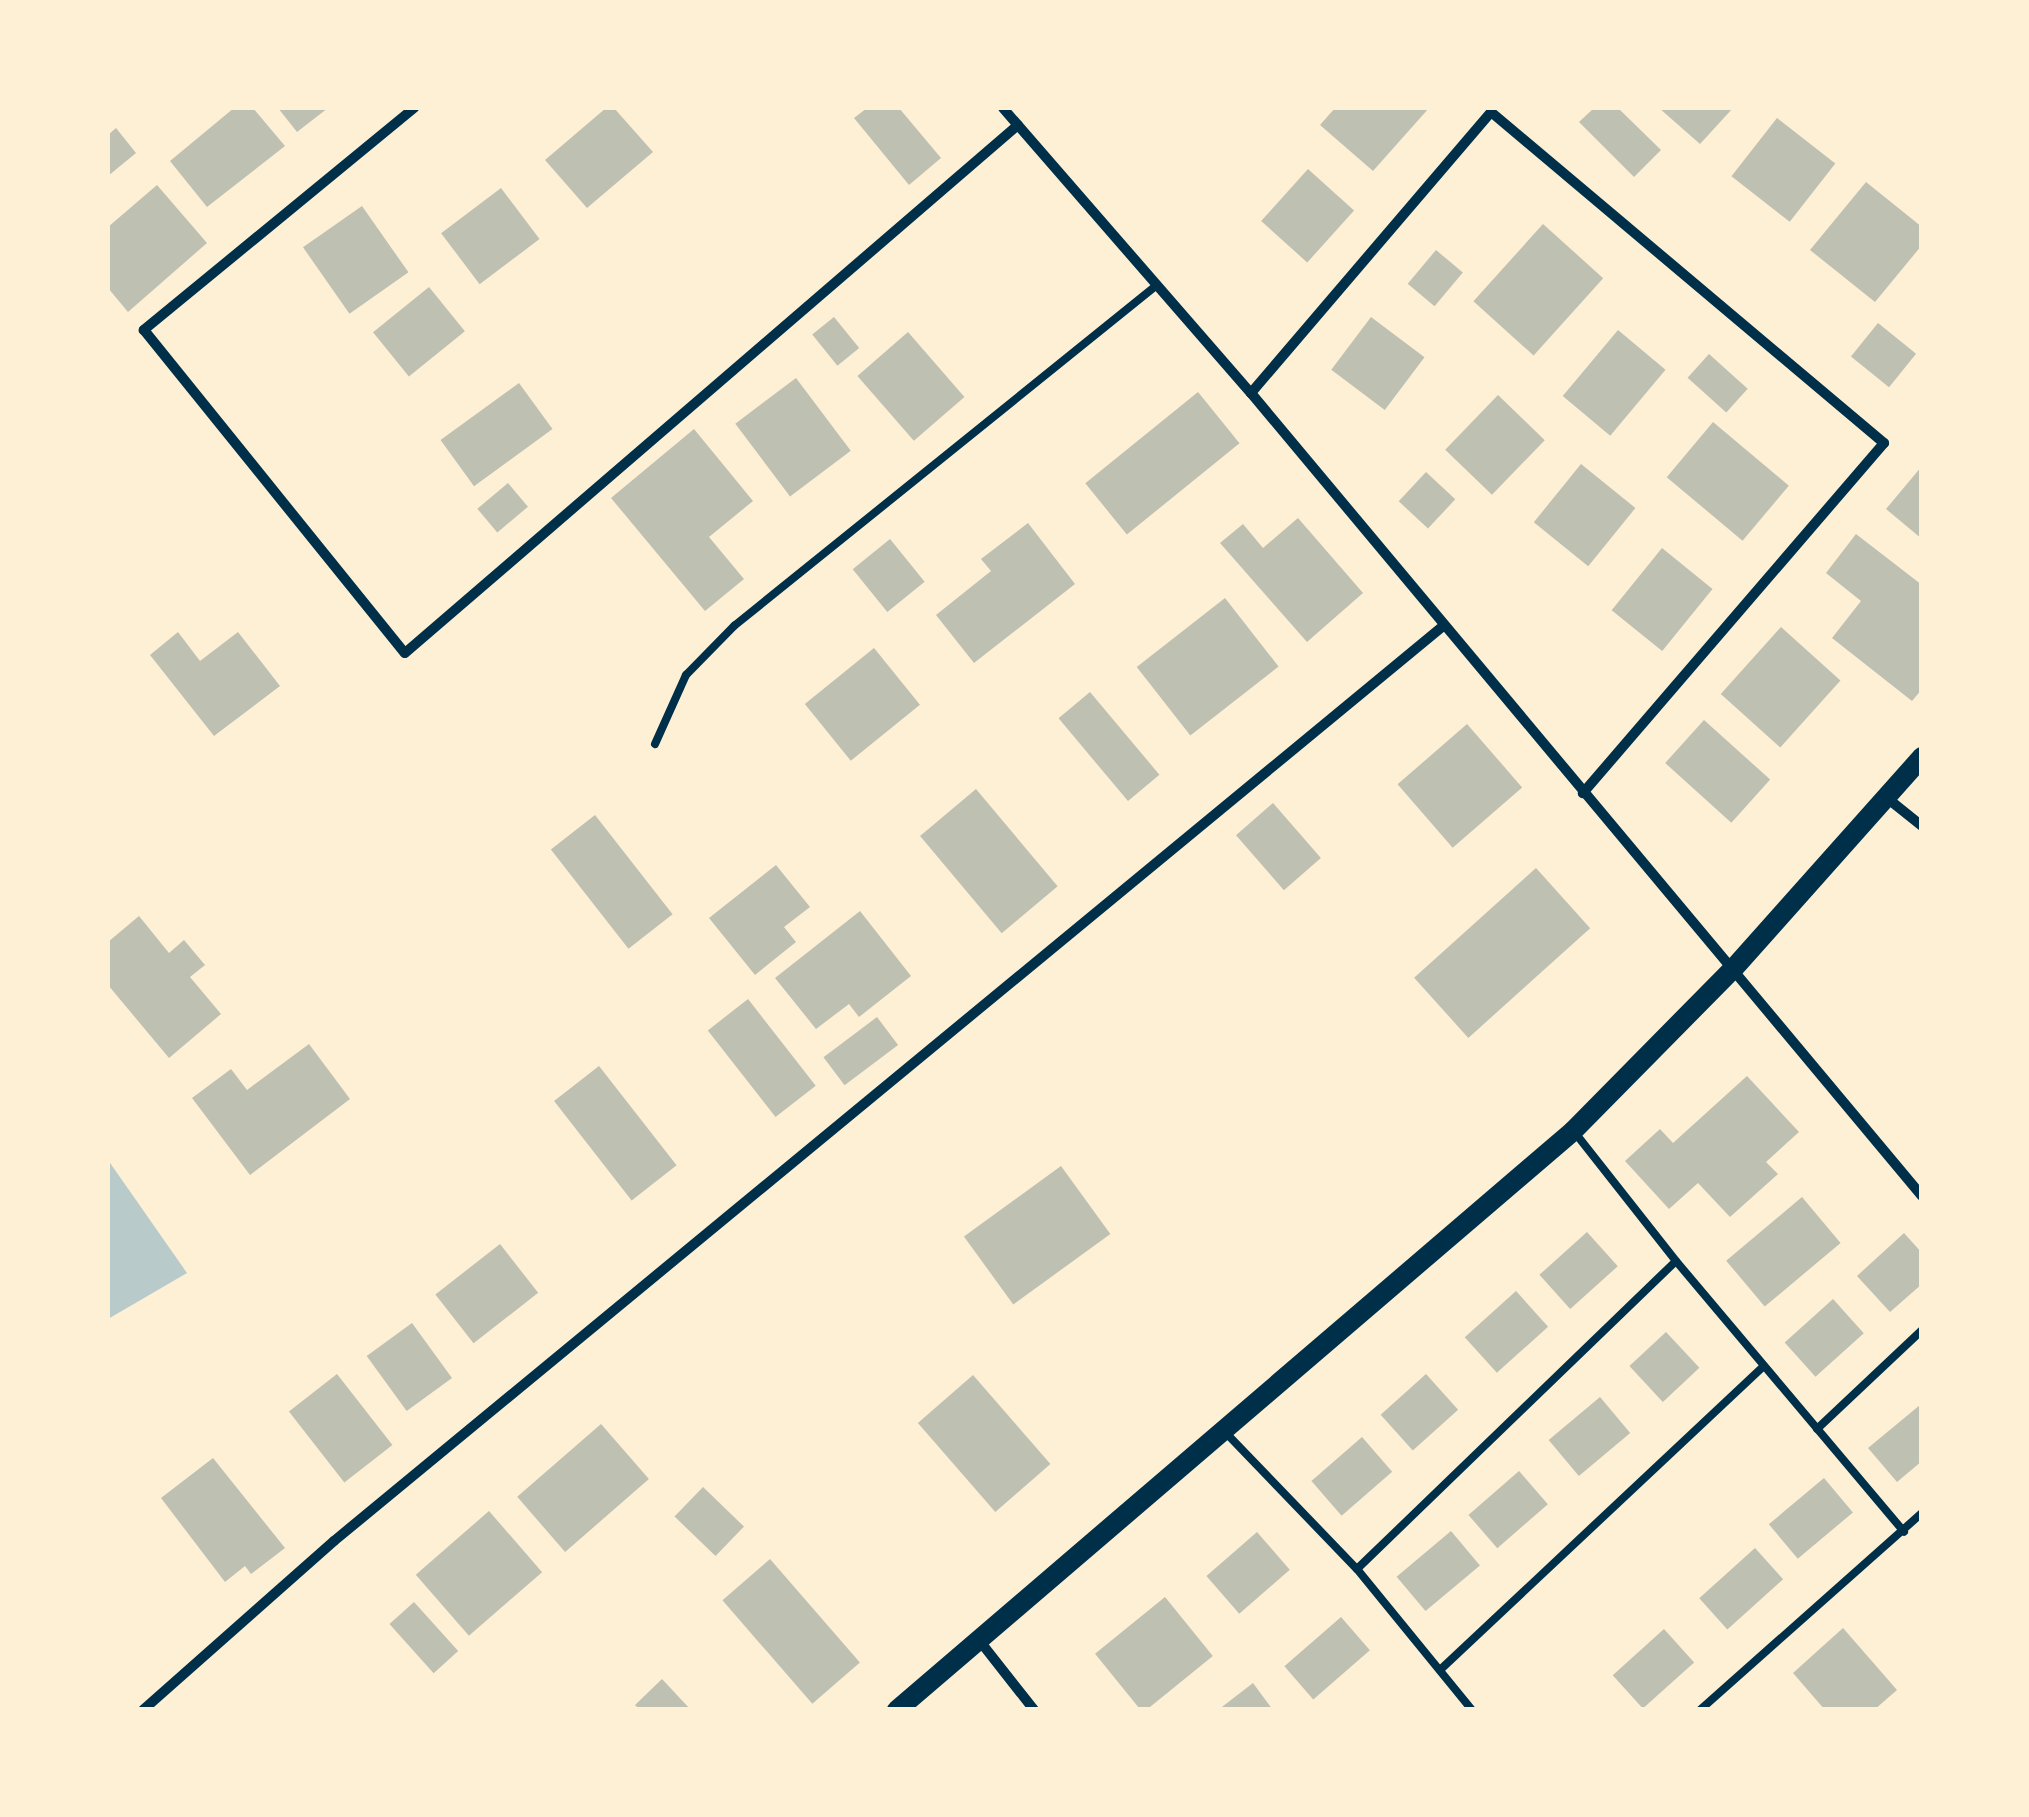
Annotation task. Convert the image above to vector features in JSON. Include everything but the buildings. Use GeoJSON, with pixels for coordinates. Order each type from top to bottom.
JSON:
{"type":"FeatureCollection","features":[{"type":"Feature","properties":{"kind":"main road"},"geometry":{"type":"LineString","coordinates":[[898,1710],[1573,1131],[1734,968],[1922,757]]}},
{"type":"Feature","properties":{"kind":"street"},"geometry":{"type":"LineString","coordinates":[[414,108],[144,330],[405,653],[1018,125]]}},
{"type":"Feature","properties":{"kind":"street"},"geometry":{"type":"LineString","coordinates":[[1003,108],[1251,393],[1922,1196]]}},
{"type":"Feature","properties":{"kind":"street"},"geometry":{"type":"LineString","coordinates":[[1251,393],[1491,112],[1884,443],[1583,792]]}},
{"type":"Feature","properties":{"kind":"street"},"geometry":{"type":"LineString","coordinates":[[143,1710],[334,1541],[1443,626]]}},
{"type":"Feature","properties":{"kind":"street"},"geometry":{"type":"LineString","coordinates":[[1887,798],[1922,826]]}},
{"type":"Feature","properties":{"kind":"street"},"geometry":{"type":"LineString","coordinates":[[979,1640],[1034,1710]]}},
{"type":"Feature","properties":{"kind":"lane"},"geometry":{"type":"LineString","coordinates":[[655,744],[686,675],[734,626],[1157,285]]}},
{"type":"Feature","properties":{"kind":"lane"},"geometry":{"type":"LineString","coordinates":[[1573,1131],[1676,1261],[1904,1532]]}},
{"type":"Feature","properties":{"kind":"lane"},"geometry":{"type":"LineString","coordinates":[[1358,1568],[1676,1261]]}},
{"type":"Feature","properties":{"kind":"lane"},"geometry":{"type":"LineString","coordinates":[[1816,1429],[1922,1330]]}},
{"type":"Feature","properties":{"kind":"lane"},"geometry":{"type":"LineString","coordinates":[[1440,1670],[1764,1366]]}},
{"type":"Feature","properties":{"kind":"lane"},"geometry":{"type":"LineString","coordinates":[[1223,1430],[1358,1568],[1472,1710]]}},
{"type":"Feature","properties":{"kind":"lane"},"geometry":{"type":"LineString","coordinates":[[1700,1710],[1922,1512]]}},
{"type":"Feature","properties":{"kind":"shaded area"},"geometry":{"type":"Polygon","coordinates":[[[108,1160],[187,1273],[108,1319],[108,1160]]]}}]}
